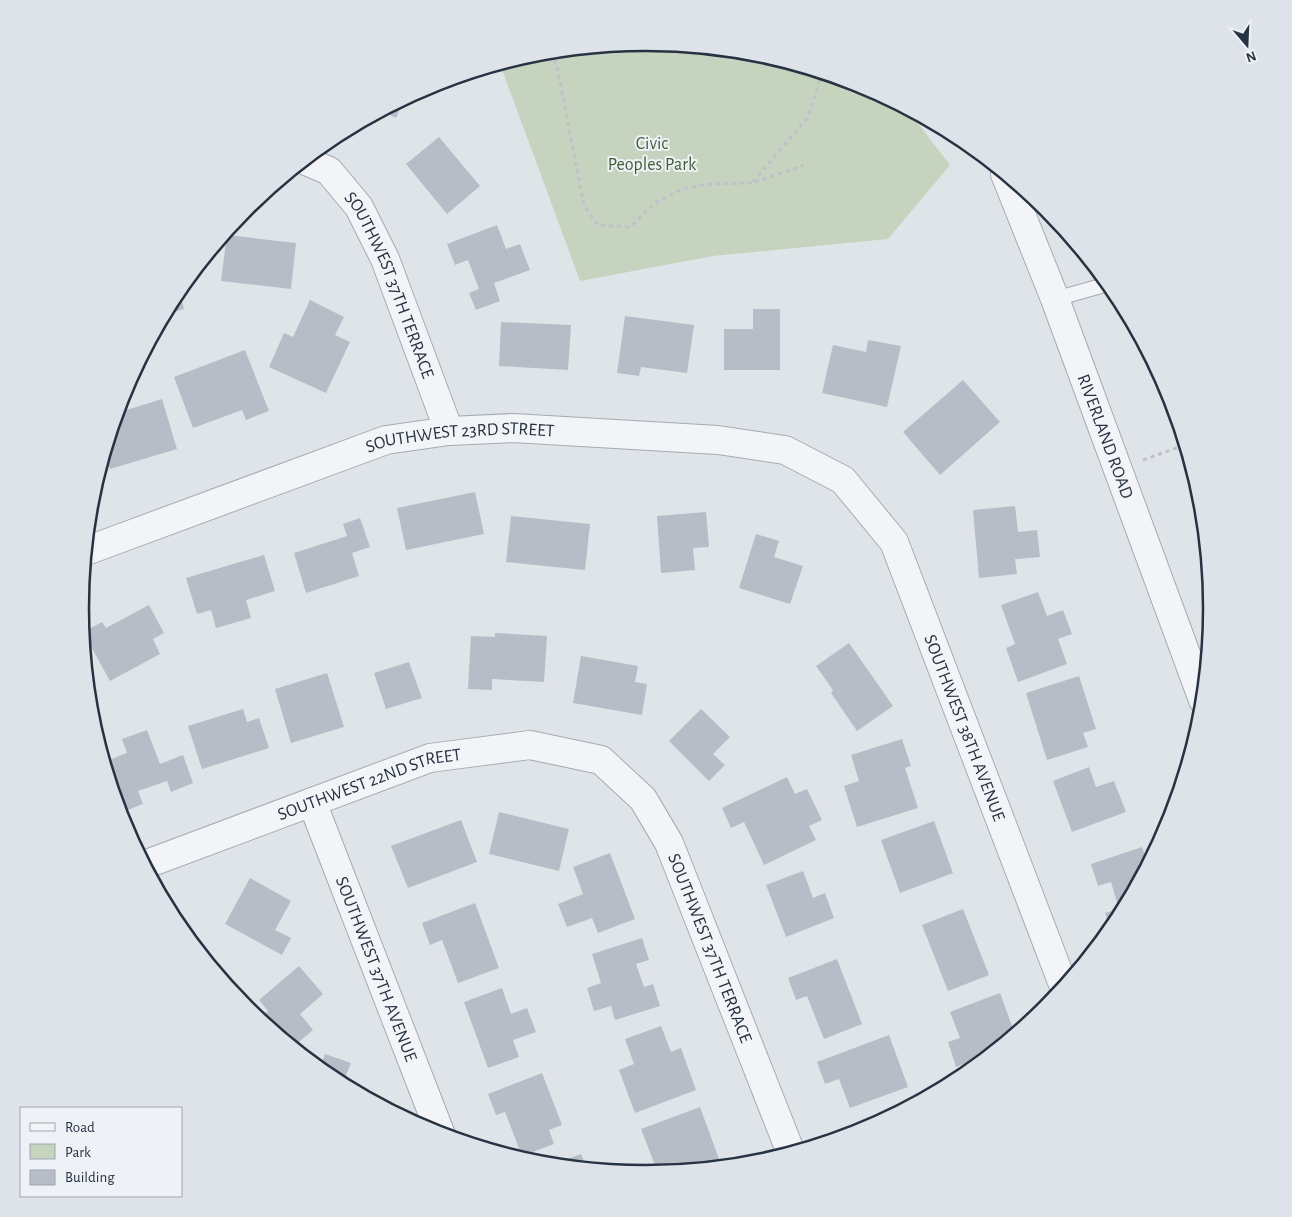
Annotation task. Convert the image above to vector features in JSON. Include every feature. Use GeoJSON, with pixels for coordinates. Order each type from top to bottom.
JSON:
{"type":"FeatureCollection","features":[{"type":"Feature","properties":{"kind":"street","name":"SOUTHWEST 37TH TERRACE"},"geometry":{"type":"LineString","coordinates":[[311,163],[329,171],[359,207],[385,259],[449,431]]}},
{"type":"Feature","properties":{"kind":"street","name":"RIVERLAND ROAD"},"geometry":{"type":"LineString","coordinates":[[1011,188],[1055,299],[1197,685]]}},
{"type":"Feature","properties":{"kind":"street","name":"SOUTHWEST 23RD STREET"},"geometry":{"type":"LineString","coordinates":[[93,549],[386,440],[449,431],[513,428],[718,440],[785,450],[843,480]]}},
{"type":"Feature","properties":{"kind":"street","name":"SOUTHWEST 38TH AVENUE"},"geometry":{"type":"LineString","coordinates":[[843,480],[894,542],[1061,980]]}},
{"type":"Feature","properties":{"kind":"street","name":"SOUTHWEST 22ND STREET"},"geometry":{"type":"LineString","coordinates":[[150,863],[430,758],[530,745],[601,760]]}},
{"type":"Feature","properties":{"kind":"street","name":"SOUTHWEST 37TH TERRACE"},"geometry":{"type":"LineString","coordinates":[[601,760],[643,799],[669,843],[789,1147]]}},
{"type":"Feature","properties":{"kind":"street","name":"SOUTHWEST 37TH AVENUE"},"geometry":{"type":"LineString","coordinates":[[312,802],[437,1125]]}},
{"type":"Feature","properties":{"kind":"lane"},"geometry":{"type":"LineString","coordinates":[[1055,299],[1100,286]]}},
{"type":"Feature","properties":{"kind":"path"},"geometry":{"type":"LineString","coordinates":[[554,59],[584,205],[598,226],[630,227],[655,203],[682,189],[710,184],[753,183],[804,165]]}},
{"type":"Feature","properties":{"kind":"path"},"geometry":{"type":"LineString","coordinates":[[753,183],[808,117],[820,79]]}},
{"type":"Feature","properties":{"kind":"path"},"geometry":{"type":"LineString","coordinates":[[1118,470],[1179,447]]}},
{"type":"Feature","properties":{"kind":"green space","name":"Civic Peoples Park"},"geometry":{"type":"Polygon","coordinates":[[[610,52],[682,52],[755,62],[825,81],[859,94],[917,122],[950,165],[888,239],[713,256],[580,281],[502,70],[573,56],[610,52]]]}},
{"type":"Feature","properties":{"kind":"building"},"geometry":{"type":"Polygon","coordinates":[[[400,109],[396,118],[389,115],[400,109]]]}},
{"type":"Feature","properties":{"kind":"building"},"geometry":{"type":"Polygon","coordinates":[[[439,137],[480,186],[447,214],[406,164],[439,137]]]}},
{"type":"Feature","properties":{"kind":"building"},"geometry":{"type":"Polygon","coordinates":[[[497,225],[506,249],[520,244],[530,270],[494,283],[500,301],[476,310],[469,293],[479,289],[468,260],[455,265],[447,244],[497,225]]]}},
{"type":"Feature","properties":{"kind":"building"},"geometry":{"type":"Polygon","coordinates":[[[232,236],[296,243],[291,289],[221,281],[226,242],[232,236]]]}},
{"type":"Feature","properties":{"kind":"building"},"geometry":{"type":"Polygon","coordinates":[[[310,300],[344,317],[335,335],[350,342],[326,393],[269,367],[284,333],[293,337],[310,300]]]}},
{"type":"Feature","properties":{"kind":"building"},"geometry":{"type":"Polygon","coordinates":[[[182,301],[184,309],[175,312],[182,301]]]}},
{"type":"Feature","properties":{"kind":"building"},"geometry":{"type":"Polygon","coordinates":[[[753,309],[780,309],[780,370],[724,370],[724,329],[753,329],[753,309]]]}},
{"type":"Feature","properties":{"kind":"building"},"geometry":{"type":"Polygon","coordinates":[[[625,316],[694,325],[687,373],[641,367],[639,376],[617,373],[625,316]]]}},
{"type":"Feature","properties":{"kind":"building"},"geometry":{"type":"Polygon","coordinates":[[[501,322],[571,325],[568,370],[499,366],[501,322]]]}},
{"type":"Feature","properties":{"kind":"building"},"geometry":{"type":"Polygon","coordinates":[[[868,340],[901,346],[887,407],[822,393],[833,345],[866,352],[868,340]]]}},
{"type":"Feature","properties":{"kind":"building"},"geometry":{"type":"Polygon","coordinates":[[[245,350],[269,411],[246,420],[242,410],[193,428],[174,377],[245,350]]]}},
{"type":"Feature","properties":{"kind":"building"},"geometry":{"type":"Polygon","coordinates":[[[963,380],[1000,422],[940,475],[903,432],[963,380]]]}},
{"type":"Feature","properties":{"kind":"building"},"geometry":{"type":"Polygon","coordinates":[[[162,399],[177,449],[110,469],[108,463],[125,410],[162,399]]]}},
{"type":"Feature","properties":{"kind":"building"},"geometry":{"type":"Polygon","coordinates":[[[475,492],[484,534],[406,550],[397,508],[475,492]]]}},
{"type":"Feature","properties":{"kind":"building"},"geometry":{"type":"Polygon","coordinates":[[[1015,506],[1018,532],[1037,530],[1040,557],[1015,559],[1017,574],[979,578],[973,510],[1015,506]]]}},
{"type":"Feature","properties":{"kind":"building"},"geometry":{"type":"Polygon","coordinates":[[[706,512],[709,547],[693,548],[695,570],[661,573],[657,516],[706,512]]]}},
{"type":"Feature","properties":{"kind":"building"},"geometry":{"type":"Polygon","coordinates":[[[511,516],[590,524],[585,570],[506,562],[511,516]]]}},
{"type":"Feature","properties":{"kind":"building"},"geometry":{"type":"Polygon","coordinates":[[[360,518],[370,547],[352,553],[359,576],[306,593],[294,553],[347,536],[343,524],[360,518]]]}},
{"type":"Feature","properties":{"kind":"building"},"geometry":{"type":"Polygon","coordinates":[[[756,534],[779,541],[774,557],[803,566],[790,604],[739,588],[756,534]]]}},
{"type":"Feature","properties":{"kind":"building"},"geometry":{"type":"Polygon","coordinates":[[[264,555],[275,591],[246,600],[251,618],[216,628],[211,610],[197,614],[186,578],[264,555]]]}},
{"type":"Feature","properties":{"kind":"building"},"geometry":{"type":"Polygon","coordinates":[[[1038,592],[1047,616],[1063,610],[1072,634],[1058,639],[1067,664],[1018,682],[1006,648],[1015,644],[1001,605],[1038,592]]]}},
{"type":"Feature","properties":{"kind":"building"},"geometry":{"type":"Polygon","coordinates":[[[149,605],[164,633],[153,639],[160,654],[110,681],[90,645],[90,629],[102,622],[106,628],[149,605]]]}},
{"type":"Feature","properties":{"kind":"building"},"geometry":{"type":"Polygon","coordinates":[[[495,633],[547,636],[544,682],[492,679],[492,690],[468,689],[471,636],[495,637],[495,633]]]}},
{"type":"Feature","properties":{"kind":"building"},"geometry":{"type":"Polygon","coordinates":[[[849,643],[893,706],[857,731],[831,693],[833,690],[816,666],[849,643]]]}},
{"type":"Feature","properties":{"kind":"building"},"geometry":{"type":"Polygon","coordinates":[[[581,656],[638,666],[635,682],[647,684],[642,715],[573,703],[581,656]]]}},
{"type":"Feature","properties":{"kind":"building"},"geometry":{"type":"Polygon","coordinates":[[[409,662],[422,698],[386,709],[374,673],[409,662]]]}},
{"type":"Feature","properties":{"kind":"building"},"geometry":{"type":"Polygon","coordinates":[[[327,673],[344,727],[291,743],[275,689],[327,673]]]}},
{"type":"Feature","properties":{"kind":"building"},"geometry":{"type":"Polygon","coordinates":[[[1079,676],[1096,729],[1083,733],[1088,747],[1047,760],[1026,693],[1079,676]]]}},
{"type":"Feature","properties":{"kind":"building"},"geometry":{"type":"Polygon","coordinates":[[[243,709],[247,722],[259,718],[269,748],[202,769],[188,726],[243,709]]]}},
{"type":"Feature","properties":{"kind":"building"},"geometry":{"type":"Polygon","coordinates":[[[701,709],[730,737],[713,754],[725,765],[709,781],[669,741],[701,709]]]}},
{"type":"Feature","properties":{"kind":"building"},"geometry":{"type":"Polygon","coordinates":[[[147,730],[160,764],[183,755],[193,783],[171,792],[167,781],[138,791],[143,804],[127,810],[110,760],[127,753],[122,739],[147,730]]]}},
{"type":"Feature","properties":{"kind":"building"},"geometry":{"type":"Polygon","coordinates":[[[902,739],[911,766],[905,768],[918,808],[857,827],[844,786],[859,781],[851,755],[902,739]]]}},
{"type":"Feature","properties":{"kind":"building"},"geometry":{"type":"Polygon","coordinates":[[[1089,767],[1096,787],[1114,781],[1126,812],[1072,832],[1053,781],[1089,767]]]}},
{"type":"Feature","properties":{"kind":"building"},"geometry":{"type":"Polygon","coordinates":[[[787,777],[795,794],[807,789],[822,820],[809,826],[816,840],[764,865],[744,822],[731,828],[722,808],[787,777]]]}},
{"type":"Feature","properties":{"kind":"building"},"geometry":{"type":"Polygon","coordinates":[[[499,812],[569,829],[559,871],[489,854],[499,812]]]}},
{"type":"Feature","properties":{"kind":"building"},"geometry":{"type":"Polygon","coordinates":[[[461,820],[477,862],[408,888],[391,846],[461,820]]]}},
{"type":"Feature","properties":{"kind":"building"},"geometry":{"type":"Polygon","coordinates":[[[934,821],[953,873],[900,893],[881,840],[934,821]]]}},
{"type":"Feature","properties":{"kind":"building"},"geometry":{"type":"Polygon","coordinates":[[[1142,847],[1145,857],[1118,905],[1111,882],[1098,886],[1091,864],[1142,847]]]}},
{"type":"Feature","properties":{"kind":"building"},"geometry":{"type":"Polygon","coordinates":[[[610,853],[635,919],[598,933],[592,918],[567,927],[558,904],[583,894],[573,867],[610,853]]]}},
{"type":"Feature","properties":{"kind":"building"},"geometry":{"type":"Polygon","coordinates":[[[803,871],[813,898],[825,893],[834,918],[786,937],[766,885],[803,871]]]}},
{"type":"Feature","properties":{"kind":"building"},"geometry":{"type":"Polygon","coordinates":[[[250,878],[291,901],[275,930],[291,938],[282,955],[225,924],[250,878]]]}},
{"type":"Feature","properties":{"kind":"building"},"geometry":{"type":"Polygon","coordinates":[[[475,903],[499,968],[458,983],[442,940],[430,945],[422,923],[475,903]]]}},
{"type":"Feature","properties":{"kind":"building"},"geometry":{"type":"Polygon","coordinates":[[[963,909],[989,975],[948,991],[922,925],[963,909]]]}},
{"type":"Feature","properties":{"kind":"building"},"geometry":{"type":"Polygon","coordinates":[[[1114,910],[1108,920],[1105,913],[1114,910]]]}},
{"type":"Feature","properties":{"kind":"building"},"geometry":{"type":"Polygon","coordinates":[[[642,938],[649,960],[636,964],[644,987],[653,984],[660,1006],[615,1020],[611,1006],[594,1011],[587,988],[601,983],[592,954],[642,938]]]}},
{"type":"Feature","properties":{"kind":"building"},"geometry":{"type":"Polygon","coordinates":[[[837,959],[862,1024],[824,1039],[807,996],[796,1000],[788,978],[837,959]]]}},
{"type":"Feature","properties":{"kind":"building"},"geometry":{"type":"Polygon","coordinates":[[[299,966],[323,994],[300,1014],[313,1030],[298,1043],[264,1014],[268,1011],[259,1000],[299,966]]]}},
{"type":"Feature","properties":{"kind":"building"},"geometry":{"type":"Polygon","coordinates":[[[502,988],[511,1014],[527,1008],[536,1032],[513,1040],[519,1057],[488,1068],[464,1002],[502,988]]]}},
{"type":"Feature","properties":{"kind":"building"},"geometry":{"type":"Polygon","coordinates":[[[1000,993],[1013,1027],[971,1061],[956,1067],[948,1042],[960,1038],[950,1012],[1000,993]]]}},
{"type":"Feature","properties":{"kind":"building"},"geometry":{"type":"Polygon","coordinates":[[[661,1026],[671,1052],[681,1048],[696,1090],[635,1113],[619,1070],[634,1064],[625,1039],[661,1026]]]}},
{"type":"Feature","properties":{"kind":"building"},"geometry":{"type":"Polygon","coordinates":[[[889,1035],[908,1087],[850,1108],[839,1079],[825,1084],[817,1062],[889,1035]]]}},
{"type":"Feature","properties":{"kind":"building"},"geometry":{"type":"Polygon","coordinates":[[[325,1054],[351,1063],[345,1078],[322,1062],[325,1054]]]}},
{"type":"Feature","properties":{"kind":"building"},"geometry":{"type":"Polygon","coordinates":[[[542,1073],[562,1125],[549,1130],[554,1144],[529,1153],[520,1151],[505,1112],[496,1115],[488,1094],[542,1073]]]}},
{"type":"Feature","properties":{"kind":"building"},"geometry":{"type":"Polygon","coordinates":[[[700,1107],[720,1161],[655,1166],[641,1129],[700,1107]]]}},
{"type":"Feature","properties":{"kind":"building"},"geometry":{"type":"Polygon","coordinates":[[[581,1154],[584,1162],[573,1161],[565,1160],[581,1154]]]}}]}
